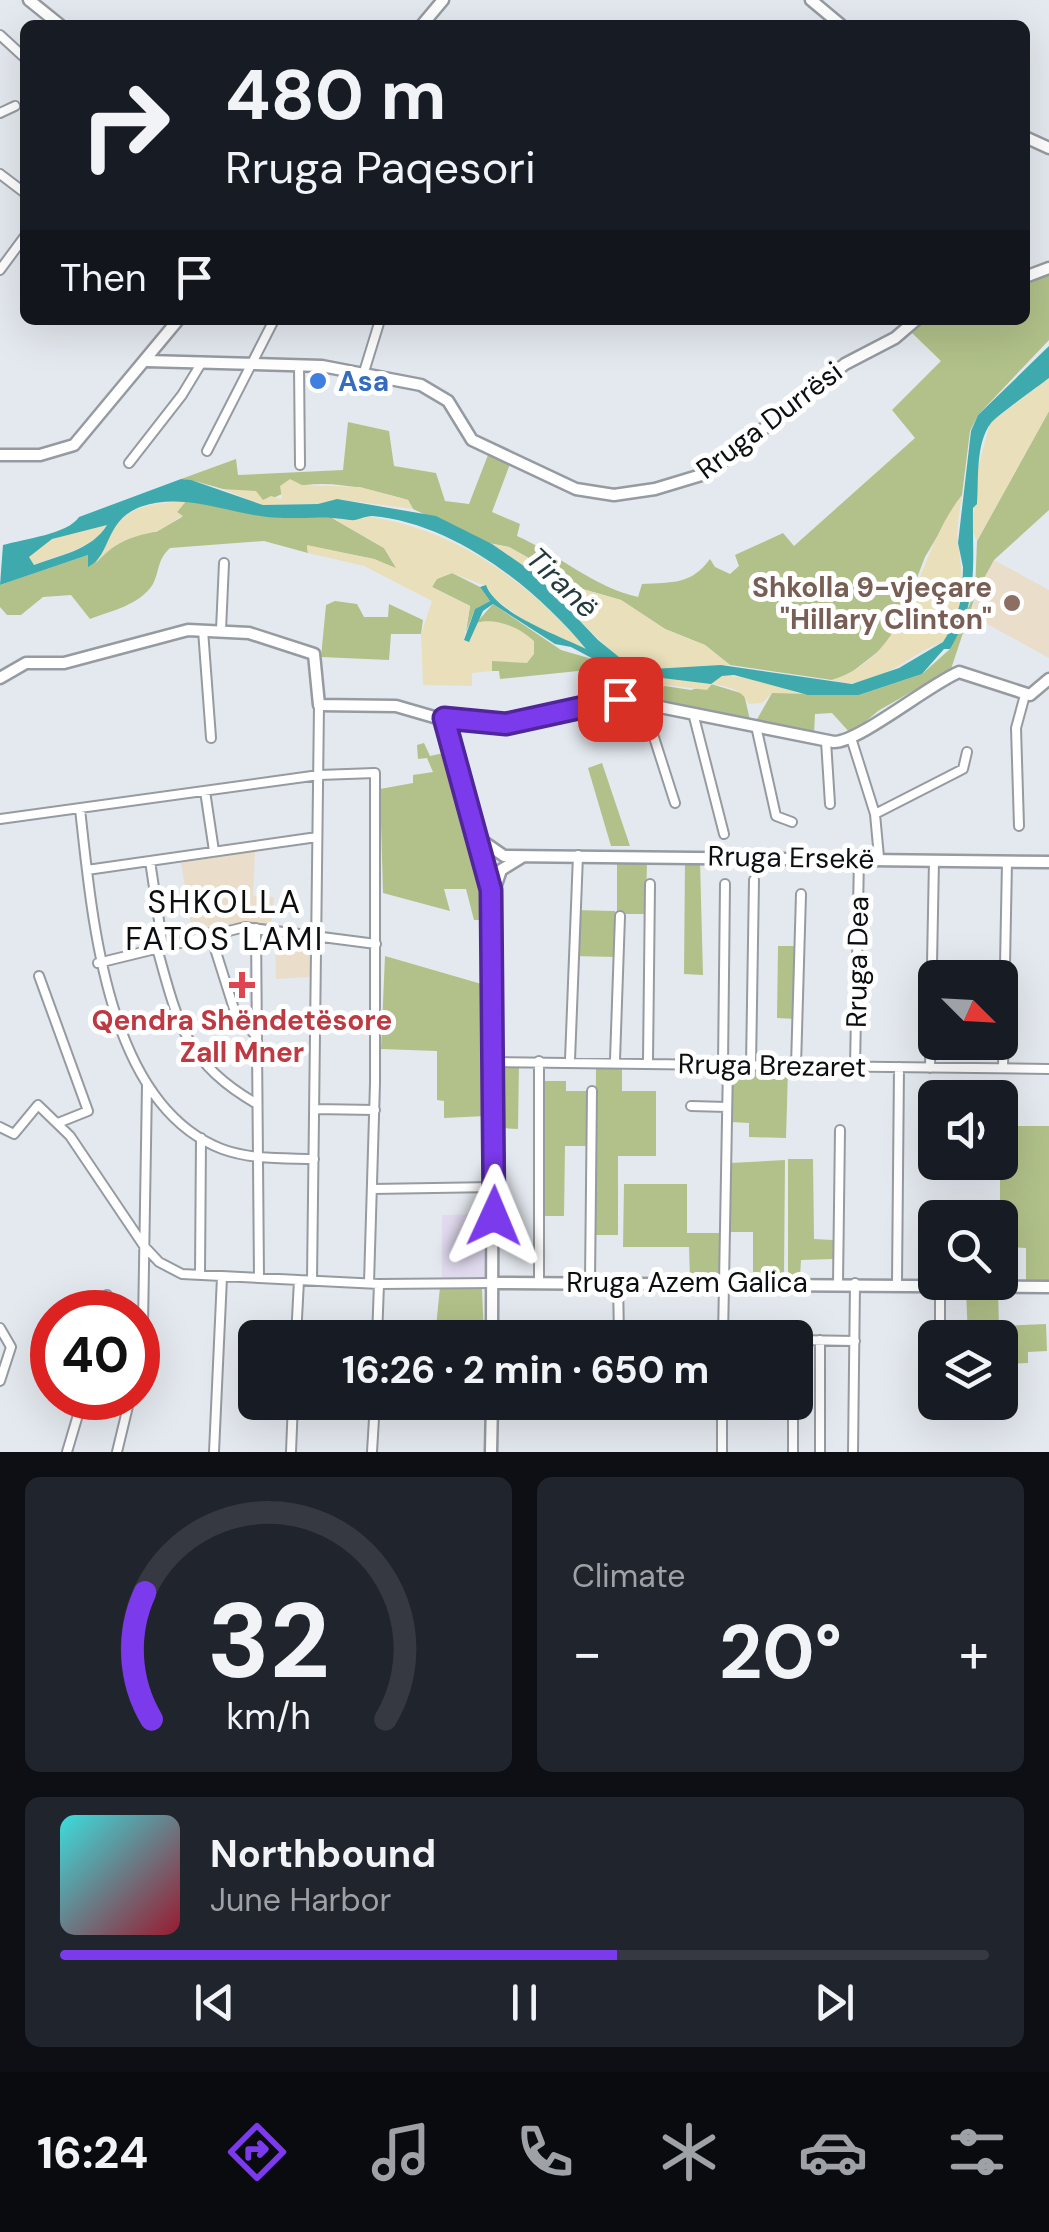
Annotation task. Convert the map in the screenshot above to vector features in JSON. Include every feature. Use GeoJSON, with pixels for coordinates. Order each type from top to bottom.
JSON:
{"type":"FeatureCollection","features":[{"type":"Feature","properties":{"kind":"street"},"geometry":{"type":"LineString","coordinates":[[30,0],[54,20]]}},
{"type":"Feature","properties":{"kind":"street"},"geometry":{"type":"LineString","coordinates":[[426,20],[443,0]]}},
{"type":"Feature","properties":{"kind":"street"},"geometry":{"type":"LineString","coordinates":[[811,0],[835,20]]}},
{"type":"Feature","properties":{"kind":"street"},"geometry":{"type":"LineString","coordinates":[[0,35],[20,53]]}},
{"type":"Feature","properties":{"kind":"street"},"geometry":{"type":"LineString","coordinates":[[0,113],[15,106]]}},
{"type":"Feature","properties":{"kind":"street"},"geometry":{"type":"LineString","coordinates":[[0,174],[20,189]]}},
{"type":"Feature","properties":{"kind":"street"},"geometry":{"type":"LineString","coordinates":[[0,270],[20,244]]}},
{"type":"Feature","properties":{"kind":"street"},"geometry":{"type":"LineString","coordinates":[[0,455],[40,455],[74,445],[174,325]]}},
{"type":"Feature","properties":{"kind":"street"},"geometry":{"type":"LineString","coordinates":[[207,451],[271,325]]}},
{"type":"Feature","properties":{"kind":"street"},"geometry":{"type":"LineString","coordinates":[[364,372],[378,325]]}},
{"type":"Feature","properties":{"kind":"street","name":"Rruga Durrësi"},"geometry":{"type":"LineString","coordinates":[[147,361],[364,372],[432,389],[458,416],[472,440],[576,489],[600,495],[642,492],[708,472],[845,364],[895,338],[910,325]]}},
{"type":"Feature","properties":{"kind":"street"},"geometry":{"type":"LineString","coordinates":[[129,463],[182,395],[202,362]]}},
{"type":"Feature","properties":{"kind":"street"},"geometry":{"type":"LineString","coordinates":[[299,366],[300,465]]}},
{"type":"Feature","properties":{"kind":"street"},"geometry":{"type":"LineString","coordinates":[[220,630],[224,563]]}},
{"type":"Feature","properties":{"kind":"street"},"geometry":{"type":"LineString","coordinates":[[204,630],[211,738]]}},
{"type":"Feature","properties":{"kind":"street"},"geometry":{"type":"LineString","coordinates":[[0,678],[26,662],[64,662],[176,632],[204,630],[249,633],[314,654],[318,661],[312,1280]]}},
{"type":"Feature","properties":{"kind":"street"},"geometry":{"type":"LineString","coordinates":[[319,705],[396,706],[444,718],[506,724],[604,700],[642,702],[826,742],[852,741],[883,716],[959,672],[1025,694],[1034,694],[1049,678]]}},
{"type":"Feature","properties":{"kind":"street"},"geometry":{"type":"LineString","coordinates":[[1019,826],[1016,728],[1025,694]]}},
{"type":"Feature","properties":{"kind":"street"},"geometry":{"type":"LineString","coordinates":[[642,702],[675,804]]}},
{"type":"Feature","properties":{"kind":"street"},"geometry":{"type":"LineString","coordinates":[[693,713],[724,834]]}},
{"type":"Feature","properties":{"kind":"street"},"geometry":{"type":"LineString","coordinates":[[444,718],[487,866],[493,907]]}},
{"type":"Feature","properties":{"kind":"street"},"geometry":{"type":"LineString","coordinates":[[756,726],[776,816],[792,822]]}},
{"type":"Feature","properties":{"kind":"street"},"geometry":{"type":"LineString","coordinates":[[852,741],[875,814],[880,858]]}},
{"type":"Feature","properties":{"kind":"street"},"geometry":{"type":"LineString","coordinates":[[826,742],[830,804]]}},
{"type":"Feature","properties":{"kind":"street"},"geometry":{"type":"LineString","coordinates":[[875,814],[962,769],[966,752]]}},
{"type":"Feature","properties":{"kind":"street"},"geometry":{"type":"LineString","coordinates":[[0,818],[319,775],[374,773],[372,1188],[376,1320]]}},
{"type":"Feature","properties":{"kind":"street"},"geometry":{"type":"LineString","coordinates":[[204,791],[214,851]]}},
{"type":"Feature","properties":{"kind":"street"},"geometry":{"type":"LineString","coordinates":[[80,809],[98,963],[147,1085],[142,1290]]}},
{"type":"Feature","properties":{"kind":"street"},"geometry":{"type":"LineString","coordinates":[[87,870],[316,837]]}},
{"type":"Feature","properties":{"kind":"street"},"geometry":{"type":"LineString","coordinates":[[479,837],[505,860]]}},
{"type":"Feature","properties":{"kind":"street","name":"Rruga Ersekë"},"geometry":{"type":"LineString","coordinates":[[505,860],[532,854],[578,854],[1049,862]]}},
{"type":"Feature","properties":{"kind":"street"},"geometry":{"type":"LineString","coordinates":[[570,1060],[578,854]]}},
{"type":"Feature","properties":{"kind":"street","name":"Rruga Dea"},"geometry":{"type":"LineString","coordinates":[[855,1067],[859,858]]}},
{"type":"Feature","properties":{"kind":"street"},"geometry":{"type":"LineString","coordinates":[[487,866],[505,860]]}},
{"type":"Feature","properties":{"kind":"street"},"geometry":{"type":"LineString","coordinates":[[492,1320],[493,907],[494,886],[505,860]]}},
{"type":"Feature","properties":{"kind":"street"},"geometry":{"type":"LineString","coordinates":[[930,1068],[934,860]]}},
{"type":"Feature","properties":{"kind":"street"},"geometry":{"type":"LineString","coordinates":[[150,861],[160,947],[186,1040],[213,1074],[258,1104]]}},
{"type":"Feature","properties":{"kind":"street"},"geometry":{"type":"LineString","coordinates":[[1003,1068],[1007,862]]}},
{"type":"Feature","properties":{"kind":"street"},"geometry":{"type":"LineString","coordinates":[[752,1066],[754,880]]}},
{"type":"Feature","properties":{"kind":"street"},"geometry":{"type":"LineString","coordinates":[[648,1062],[650,884]]}},
{"type":"Feature","properties":{"kind":"street"},"geometry":{"type":"LineString","coordinates":[[723,1320],[725,884]]}},
{"type":"Feature","properties":{"kind":"street"},"geometry":{"type":"LineString","coordinates":[[796,1066],[801,894]]}},
{"type":"Feature","properties":{"kind":"street"},"geometry":{"type":"LineString","coordinates":[[616,1060],[620,916]]}},
{"type":"Feature","properties":{"kind":"street"},"geometry":{"type":"LineString","coordinates":[[98,963],[210,932],[256,928],[376,944]]}},
{"type":"Feature","properties":{"kind":"street"},"geometry":{"type":"LineString","coordinates":[[256,928],[259,1278]]}},
{"type":"Feature","properties":{"kind":"street"},"geometry":{"type":"LineString","coordinates":[[210,932],[234,1012],[257,1038]]}},
{"type":"Feature","properties":{"kind":"street"},"geometry":{"type":"LineString","coordinates":[[0,1127],[14,1134],[38,1106],[58,1123],[88,1111],[39,976]]}},
{"type":"Feature","properties":{"kind":"street","name":"Rruga Brezaret"},"geometry":{"type":"LineString","coordinates":[[494,1062],[616,1060],[752,1066],[1049,1068]]}},
{"type":"Feature","properties":{"kind":"street"},"geometry":{"type":"LineString","coordinates":[[540,1062],[540,1282]]}},
{"type":"Feature","properties":{"kind":"street"},"geometry":{"type":"LineString","coordinates":[[897,1283],[899,1067]]}},
{"type":"Feature","properties":{"kind":"street"},"geometry":{"type":"LineString","coordinates":[[147,1085],[201,1138],[227,1150],[258,1157],[314,1159]]}},
{"type":"Feature","properties":{"kind":"street"},"geometry":{"type":"LineString","coordinates":[[590,1282],[592,1091]]}},
{"type":"Feature","properties":{"kind":"street"},"geometry":{"type":"LineString","coordinates":[[691,1106],[727,1107]]}},
{"type":"Feature","properties":{"kind":"street"},"geometry":{"type":"LineString","coordinates":[[314,1109],[375,1110]]}},
{"type":"Feature","properties":{"kind":"street","name":"Rruga Azem Galica"},"geometry":{"type":"LineString","coordinates":[[58,1123],[144,1246],[167,1268],[200,1276],[374,1283],[918,1283]]}},
{"type":"Feature","properties":{"kind":"street"},"geometry":{"type":"LineString","coordinates":[[838,1283],[840,1130]]}},
{"type":"Feature","properties":{"kind":"street"},"geometry":{"type":"LineString","coordinates":[[200,1276],[201,1138]]}},
{"type":"Feature","properties":{"kind":"street"},"geometry":{"type":"LineString","coordinates":[[372,1188],[495,1187]]}},
{"type":"Feature","properties":{"kind":"street"},"geometry":{"type":"LineString","coordinates":[[214,1452],[222,1277]]}},
{"type":"Feature","properties":{"kind":"street"},"geometry":{"type":"LineString","coordinates":[[297,1320],[299,1280]]}},
{"type":"Feature","properties":{"kind":"street"},"geometry":{"type":"LineString","coordinates":[[618,1281],[619,1320]]}},
{"type":"Feature","properties":{"kind":"street"},"geometry":{"type":"LineString","coordinates":[[853,1452],[855,1283]]}},
{"type":"Feature","properties":{"kind":"street","name":"Rruga Azem Galica"},"geometry":{"type":"LineString","coordinates":[[1018,1286],[1049,1287]]}},
{"type":"Feature","properties":{"kind":"street"},"geometry":{"type":"LineString","coordinates":[[0,1328],[11,1347],[0,1381]]}},
{"type":"Feature","properties":{"kind":"street"},"geometry":{"type":"LineString","coordinates":[[813,1340],[855,1341]]}},
{"type":"Feature","properties":{"kind":"street"},"geometry":{"type":"LineString","coordinates":[[820,1340],[820,1452]]}},
{"type":"Feature","properties":{"kind":"street"},"geometry":{"type":"LineString","coordinates":[[67,1452],[76,1420]]}},
{"type":"Feature","properties":{"kind":"street"},"geometry":{"type":"LineString","coordinates":[[117,1452],[125,1420]]}},
{"type":"Feature","properties":{"kind":"street"},"geometry":{"type":"LineString","coordinates":[[291,1452],[292,1420]]}},
{"type":"Feature","properties":{"kind":"street"},"geometry":{"type":"LineString","coordinates":[[372,1452],[374,1420]]}},
{"type":"Feature","properties":{"kind":"street"},"geometry":{"type":"LineString","coordinates":[[491,1452],[492,1420]]}},
{"type":"Feature","properties":{"kind":"street"},"geometry":{"type":"LineString","coordinates":[[722,1420],[722,1452]]}},
{"type":"Feature","properties":{"kind":"street"},"geometry":{"type":"LineString","coordinates":[[792,1452],[793,1420]]}},
{"type":"Feature","properties":{"kind":"shaded area","name":"Shkolla 9-vjeçare \"Hillary Clinton\""},"geometry":{"type":"Polygon","coordinates":[[[994,560],[1049,590],[1049,658],[971,615],[977,591],[994,560]]]}},
{"type":"Feature","properties":{"kind":"shaded area"},"geometry":{"type":"Polygon","coordinates":[[[255,850],[253,896],[274,897],[271,925],[235,923],[198,932],[191,924],[181,863],[255,850]]]}},
{"type":"Feature","properties":{"kind":"shaded area"},"geometry":{"type":"Polygon","coordinates":[[[275,935],[311,942],[310,977],[276,979],[275,935]]]}},
{"type":"Feature","properties":{"kind":"shaded area"},"geometry":{"type":"Polygon","coordinates":[[[486,1214],[487,1277],[442,1278],[442,1215],[486,1214]]]}},
{"type":"Feature","properties":{"kind":"green space"},"geometry":{"type":"Polygon","coordinates":[[[1049,271],[1049,340],[978,415],[970,431],[962,495],[925,557],[893,640],[848,675],[832,680],[730,665],[705,645],[665,629],[621,600],[565,584],[550,570],[509,547],[484,542],[413,509],[408,500],[318,484],[299,486],[262,500],[255,491],[236,491],[181,479],[236,459],[238,475],[343,470],[348,422],[389,431],[394,466],[436,473],[445,501],[469,504],[488,455],[510,464],[492,512],[520,524],[517,536],[606,586],[638,597],[642,584],[688,578],[710,559],[715,567],[730,574],[739,566],[735,555],[783,533],[794,546],[915,438],[892,410],[941,361],[911,332],[917,325],[1030,325],[1030,277],[1049,271]]]}},
{"type":"Feature","properties":{"kind":"green space"},"geometry":{"type":"Polygon","coordinates":[[[1049,411],[1049,510],[994,560],[977,591],[951,669],[878,711],[851,734],[832,713],[815,714],[814,734],[756,721],[772,693],[859,695],[922,674],[950,649],[975,592],[977,541],[1049,411]]]}},
{"type":"Feature","properties":{"kind":"green space"},"geometry":{"type":"Polygon","coordinates":[[[186,501],[284,518],[332,518],[384,548],[397,569],[374,559],[307,546],[308,553],[264,541],[170,548],[153,584],[141,597],[90,619],[71,595],[43,597],[21,615],[7,615],[0,607],[0,585],[88,555],[88,566],[113,544],[146,530],[156,532],[182,517],[177,512],[186,501]]]}},
{"type":"Feature","properties":{"kind":"green space"},"geometry":{"type":"Polygon","coordinates":[[[452,573],[480,587],[490,601],[475,609],[466,632],[470,606],[432,587],[436,579],[452,573]]]}},
{"type":"Feature","properties":{"kind":"green space"},"geometry":{"type":"Polygon","coordinates":[[[335,601],[357,604],[364,617],[388,617],[389,604],[423,620],[421,634],[391,634],[389,660],[321,657],[326,605],[335,601]]]}},
{"type":"Feature","properties":{"kind":"green space"},"geometry":{"type":"Polygon","coordinates":[[[493,604],[561,650],[599,661],[626,680],[691,690],[711,684],[744,694],[750,720],[626,696],[621,682],[578,671],[500,679],[499,671],[492,671],[492,661],[534,654],[525,638],[511,627],[494,622],[476,623],[493,604]]]}},
{"type":"Feature","properties":{"kind":"green space"},"geometry":{"type":"Polygon","coordinates":[[[424,743],[430,756],[444,753],[476,857],[484,920],[474,920],[466,889],[444,889],[450,911],[383,893],[380,789],[413,783],[413,775],[433,772],[427,758],[418,759],[417,745],[424,743]]]}},
{"type":"Feature","properties":{"kind":"green space"},"geometry":{"type":"Polygon","coordinates":[[[602,763],[630,846],[611,846],[588,768],[602,763]]]}},
{"type":"Feature","properties":{"kind":"green space"},"geometry":{"type":"Polygon","coordinates":[[[617,860],[647,860],[646,914],[617,914],[617,860]]]}},
{"type":"Feature","properties":{"kind":"green space"},"geometry":{"type":"Polygon","coordinates":[[[685,860],[700,861],[703,975],[684,974],[685,860]]]}},
{"type":"Feature","properties":{"kind":"green space"},"geometry":{"type":"Polygon","coordinates":[[[575,910],[615,911],[614,957],[574,956],[575,910]]]}},
{"type":"Feature","properties":{"kind":"green space"},"geometry":{"type":"Polygon","coordinates":[[[778,946],[797,946],[796,1019],[777,1018],[778,946]]]}},
{"type":"Feature","properties":{"kind":"green space"},"geometry":{"type":"Polygon","coordinates":[[[385,956],[485,985],[486,1116],[444,1118],[444,1101],[437,1100],[437,1051],[381,1049],[385,956]]]}},
{"type":"Feature","properties":{"kind":"green space"},"geometry":{"type":"Polygon","coordinates":[[[501,1064],[519,1064],[518,1129],[500,1128],[501,1064]]]}},
{"type":"Feature","properties":{"kind":"green space"},"geometry":{"type":"Polygon","coordinates":[[[596,1065],[622,1066],[622,1091],[656,1091],[656,1156],[618,1156],[618,1235],[595,1235],[596,1065]]]}},
{"type":"Feature","properties":{"kind":"green space"},"geometry":{"type":"Polygon","coordinates":[[[732,1070],[788,1071],[786,1138],[749,1137],[749,1123],[731,1122],[732,1070]]]}},
{"type":"Feature","properties":{"kind":"green space"},"geometry":{"type":"Polygon","coordinates":[[[543,1081],[566,1081],[566,1091],[590,1091],[589,1146],[565,1146],[564,1216],[542,1216],[543,1081]]]}},
{"type":"Feature","properties":{"kind":"green space"},"geometry":{"type":"Polygon","coordinates":[[[1018,1126],[1049,1126],[1049,1281],[1026,1281],[1026,1248],[1018,1248],[1018,1200],[1000,1200],[1000,1180],[1018,1180],[1018,1126]]]}},
{"type":"Feature","properties":{"kind":"green space"},"geometry":{"type":"Polygon","coordinates":[[[788,1159],[813,1159],[814,1239],[833,1240],[833,1259],[801,1260],[800,1277],[788,1277],[788,1159]]]}},
{"type":"Feature","properties":{"kind":"green space"},"geometry":{"type":"Polygon","coordinates":[[[785,1160],[784,1276],[753,1276],[753,1232],[729,1232],[730,1163],[785,1160]]]}},
{"type":"Feature","properties":{"kind":"green space"},"geometry":{"type":"Polygon","coordinates":[[[624,1184],[687,1184],[687,1233],[722,1233],[722,1279],[690,1279],[689,1247],[623,1247],[624,1184]]]}},
{"type":"Feature","properties":{"kind":"green space"},"geometry":{"type":"Polygon","coordinates":[[[440,1287],[482,1289],[483,1320],[437,1320],[440,1287]]]}},
{"type":"Feature","properties":{"kind":"green space"},"geometry":{"type":"Polygon","coordinates":[[[966,1300],[998,1300],[999,1320],[967,1320],[966,1300]]]}},
{"type":"Feature","properties":{"kind":"green space"},"geometry":{"type":"Polygon","coordinates":[[[1046,1324],[1047,1351],[1028,1352],[1028,1363],[1018,1363],[1018,1325],[1046,1324]]]}},
{"type":"Feature","properties":{"kind":"sand"},"geometry":{"type":"Polygon","coordinates":[[[1049,378],[1049,411],[977,541],[972,530],[977,471],[990,423],[1049,378]]]}},
{"type":"Feature","properties":{"kind":"sand"},"geometry":{"type":"Polygon","coordinates":[[[290,479],[302,485],[360,487],[408,500],[413,509],[337,499],[318,504],[263,505],[222,489],[256,491],[263,500],[271,496],[282,499],[280,486],[290,479]]]}},
{"type":"Feature","properties":{"kind":"sand"},"geometry":{"type":"Polygon","coordinates":[[[962,495],[958,531],[961,594],[956,619],[943,642],[863,682],[832,680],[859,667],[881,649],[897,626],[946,519],[962,495]]]}},
{"type":"Feature","properties":{"kind":"sand"},"geometry":{"type":"Polygon","coordinates":[[[186,501],[177,512],[183,516],[157,531],[122,542],[96,563],[111,532],[128,514],[152,505],[186,501]]]}},
{"type":"Feature","properties":{"kind":"sand"},"geometry":{"type":"Polygon","coordinates":[[[366,516],[432,533],[490,563],[542,603],[589,652],[522,619],[494,598],[486,586],[452,573],[437,579],[432,587],[470,606],[464,640],[469,641],[476,623],[499,622],[534,641],[534,654],[527,663],[492,661],[492,671],[472,673],[472,686],[423,685],[421,634],[432,601],[364,566],[308,553],[307,545],[374,559],[396,568],[384,548],[332,518],[366,516]]]}},
{"type":"Feature","properties":{"kind":"sand"},"geometry":{"type":"Polygon","coordinates":[[[107,524],[93,540],[75,550],[34,565],[28,557],[52,539],[107,524]]]}},
{"type":"Feature","properties":{"kind":"sand"},"geometry":{"type":"Polygon","coordinates":[[[492,544],[509,547],[550,570],[565,584],[621,600],[665,629],[705,645],[730,665],[642,671],[628,667],[541,584],[541,579],[492,544]]]}},
{"type":"Feature","properties":{"kind":"sand"},"geometry":{"type":"Polygon","coordinates":[[[722,675],[763,680],[798,693],[772,693],[762,703],[749,704],[738,691],[723,686],[712,684],[707,690],[666,685],[659,690],[641,688],[626,680],[701,680],[722,675]]]}},
{"type":"Feature","properties":{"kind":"water"},"geometry":{"type":"Polygon","coordinates":[[[1049,346],[1049,378],[995,419],[982,441],[977,504],[973,508],[970,597],[960,631],[950,649],[944,649],[922,674],[859,695],[808,695],[734,675],[722,676],[711,684],[662,678],[650,685],[640,684],[571,647],[555,644],[493,604],[483,611],[469,642],[464,640],[475,609],[490,601],[480,587],[486,585],[492,596],[515,615],[586,649],[543,603],[491,562],[433,531],[372,516],[353,520],[278,518],[188,502],[156,503],[128,513],[96,562],[88,567],[88,555],[0,585],[3,545],[56,532],[79,517],[181,479],[191,480],[263,505],[318,504],[337,499],[436,516],[492,544],[534,573],[598,640],[635,670],[721,665],[852,684],[899,668],[943,642],[954,624],[962,596],[963,567],[958,543],[971,431],[978,415],[1049,346]],[[107,525],[52,539],[29,557],[34,565],[75,551],[107,525]]]}},
{"type":"Feature","properties":{"kind":"place","name":"Asa"},"geometry":{"type":"Point","coordinates":[318,381]}},
{"type":"Feature","properties":{"kind":"place","name":"Shkolla 9-vjeçare \"Hillary Clinton\""},"geometry":{"type":"Point","coordinates":[1012,603]}},
{"type":"Feature","properties":{"kind":"place","name":"Qendra Shëndetësore Zall Mner"},"geometry":{"type":"Point","coordinates":[242,985]}},
{"type":"Feature","properties":{"kind":"district","name":"SHKOLLA FATOS LAMI"},"geometry":{"type":"Point","coordinates":[225,920]}},
{"type":"Feature","properties":{"kind":"route"},"geometry":{"type":"LineString","coordinates":[[494,1216],[493,907],[485,857],[444,718],[506,724],[620,699]]}},
{"type":"Feature","properties":{"kind":"water label","name":"Tiranë"},"geometry":{"type":"Point","coordinates":[562,583]}}]}
